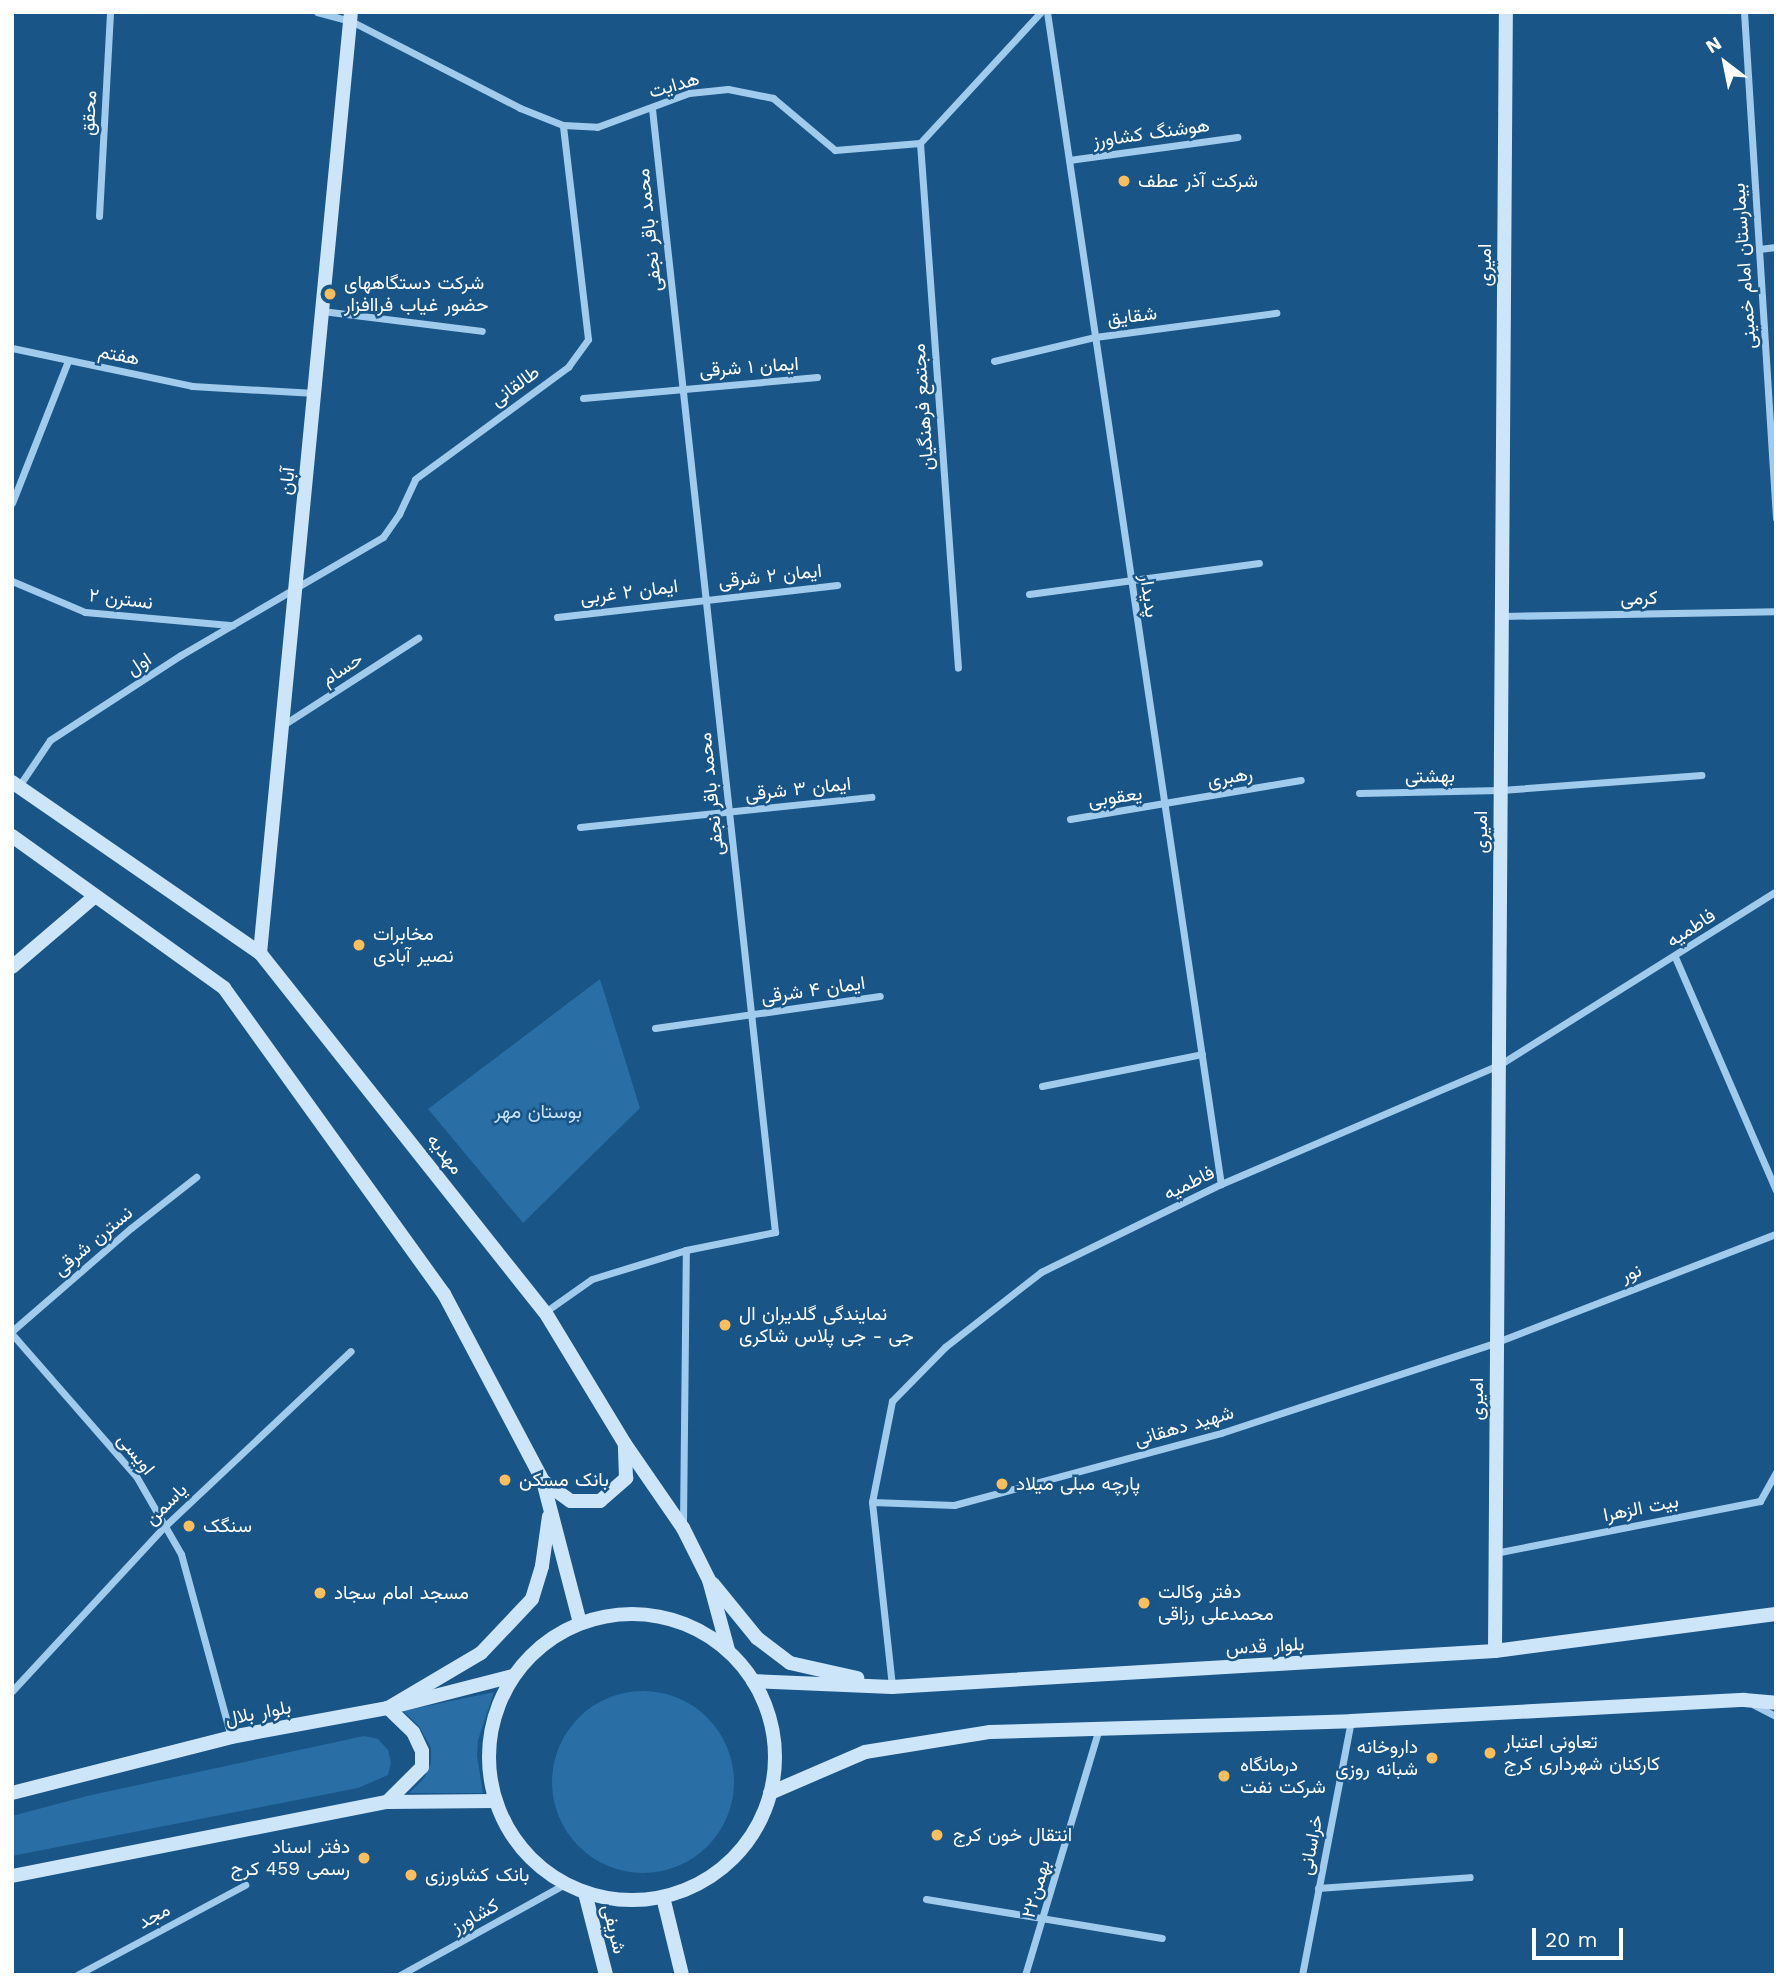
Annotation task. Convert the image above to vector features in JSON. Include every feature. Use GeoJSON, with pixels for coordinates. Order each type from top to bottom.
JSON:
{"type":"FeatureCollection","features":[{"type":"Feature","properties":{"kind":"main road","name":"امیری"},"geometry":{"type":"LineString","coordinates":[[1495,1651],[1506,12]]}},
{"type":"Feature","properties":{"kind":"main road","name":"آبان"},"geometry":{"type":"LineString","coordinates":[[260,953],[351,17]]}},
{"type":"Feature","properties":{"kind":"main road","name":"مهدیه"},"geometry":{"type":"LineString","coordinates":[[16,784],[260,953],[545,1312],[625,1444],[683,1528],[709,1580],[728,1650]]}},
{"type":"Feature","properties":{"kind":"main road"},"geometry":{"type":"LineString","coordinates":[[12,836],[224,988],[444,1294],[543,1481],[580,1623]]}},
{"type":"Feature","properties":{"kind":"main road"},"geometry":{"type":"LineString","coordinates":[[12,967],[95,896]]}},
{"type":"Feature","properties":{"kind":"main road"},"geometry":{"type":"LineString","coordinates":[[543,1481],[571,1501],[600,1501],[626,1478],[625,1444]]}},
{"type":"Feature","properties":{"kind":"main road"},"geometry":{"type":"LineString","coordinates":[[387,1802],[422,1767],[422,1751],[413,1732],[388,1709],[481,1653],[532,1599],[542,1566],[550,1508]]}},
{"type":"Feature","properties":{"kind":"main road"},"geometry":{"type":"LineString","coordinates":[[709,1580],[757,1638],[790,1663],[892,1687]]}},
{"type":"Feature","properties":{"kind":"main road"},"geometry":{"type":"LineString","coordinates":[[618,1614],[658,1616],[695,1628],[728,1650],[754,1681],[769,1716],[776,1758],[770,1793],[755,1829],[731,1860],[699,1883],[663,1897],[624,1900],[585,1893],[541,1869],[522,1850],[506,1827],[495,1801],[488,1758],[494,1715],[513,1676],[543,1645],[580,1623],[618,1614]]}},
{"type":"Feature","properties":{"kind":"main road","name":"بلوار قدس"},"geometry":{"type":"LineString","coordinates":[[754,1681],[892,1687],[1495,1651],[1776,1614]]}},
{"type":"Feature","properties":{"kind":"main road","name":"بلوار بلال"},"geometry":{"type":"LineString","coordinates":[[12,1793],[231,1737],[388,1709],[513,1676]]}},
{"type":"Feature","properties":{"kind":"main road"},"geometry":{"type":"LineString","coordinates":[[770,1793],[865,1752],[990,1732],[1098,1731],[1351,1721],[1744,1700],[1776,1703]]}},
{"type":"Feature","properties":{"kind":"main road"},"geometry":{"type":"LineString","coordinates":[[12,1877],[387,1802],[495,1801]]}},
{"type":"Feature","properties":{"kind":"main road","name":"شریفی"},"geometry":{"type":"LineString","coordinates":[[585,1893],[606,1975]]}},
{"type":"Feature","properties":{"kind":"main road"},"geometry":{"type":"LineString","coordinates":[[663,1897],[682,1975]]}},
{"type":"Feature","properties":{"kind":"street","name":"محقق"},"geometry":{"type":"LineString","coordinates":[[99,216],[110,12]]}},
{"type":"Feature","properties":{"kind":"street","name":"هدایت"},"geometry":{"type":"LineString","coordinates":[[317,12],[351,17],[520,108],[563,125],[597,127],[689,93],[728,89],[773,98],[835,150],[920,143]]}},
{"type":"Feature","properties":{"kind":"street"},"geometry":{"type":"LineString","coordinates":[[920,143],[1041,12]]}},
{"type":"Feature","properties":{"kind":"street","name":"پدیدار"},"geometry":{"type":"LineString","coordinates":[[1047,12],[1221,1184]]}},
{"type":"Feature","properties":{"kind":"street","name":"بیمارستان امام خمینی"},"geometry":{"type":"LineString","coordinates":[[1744,12],[1776,519]]}},
{"type":"Feature","properties":{"kind":"street","name":"محمد باقر نجفی"},"geometry":{"type":"LineString","coordinates":[[545,1312],[592,1279],[686,1250],[775,1232],[652,108]]}},
{"type":"Feature","properties":{"kind":"street","name":"طالقانی"},"geometry":{"type":"LineString","coordinates":[[296,589],[383,537],[399,514],[415,479],[568,367],[588,339],[563,125]]}},
{"type":"Feature","properties":{"kind":"street","name":"هوشنگ کشاورز"},"geometry":{"type":"LineString","coordinates":[[1069,160],[1237,137]]}},
{"type":"Feature","properties":{"kind":"street","name":"مجتمع فرهنگیان"},"geometry":{"type":"LineString","coordinates":[[920,143],[958,668]]}},
{"type":"Feature","properties":{"kind":"street"},"geometry":{"type":"LineString","coordinates":[[1759,249],[1776,247]]}},
{"type":"Feature","properties":{"kind":"street"},"geometry":{"type":"LineString","coordinates":[[322,311],[482,331]]}},
{"type":"Feature","properties":{"kind":"street","name":"شقایق"},"geometry":{"type":"LineString","coordinates":[[994,361],[1095,337],[1276,313]]}},
{"type":"Feature","properties":{"kind":"street"},"geometry":{"type":"LineString","coordinates":[[12,348],[68,361]]}},
{"type":"Feature","properties":{"kind":"street","name":"هفتم"},"geometry":{"type":"LineString","coordinates":[[12,503],[68,361],[192,386],[315,393]]}},
{"type":"Feature","properties":{"kind":"street","name":"ایمان ۱ شرقی"},"geometry":{"type":"LineString","coordinates":[[583,398],[817,377]]}},
{"type":"Feature","properties":{"kind":"street"},"geometry":{"type":"LineString","coordinates":[[1029,594],[1259,563]]}},
{"type":"Feature","properties":{"kind":"street","name":"نسترن ۲"},"geometry":{"type":"LineString","coordinates":[[12,581],[85,612],[233,625]]}},
{"type":"Feature","properties":{"kind":"street","name":"ایمان ۲ شرقی"},"geometry":{"type":"LineString","coordinates":[[705,598],[837,585]]}},
{"type":"Feature","properties":{"kind":"street","name":"اول"},"geometry":{"type":"LineString","coordinates":[[16,784],[50,740],[233,625],[296,589]]}},
{"type":"Feature","properties":{"kind":"street","name":"ایمان ۲ غربی"},"geometry":{"type":"LineString","coordinates":[[558,617],[705,598]]}},
{"type":"Feature","properties":{"kind":"street","name":"کرمی"},"geometry":{"type":"LineString","coordinates":[[1502,616],[1776,611]]}},
{"type":"Feature","properties":{"kind":"street","name":"حسام"},"geometry":{"type":"LineString","coordinates":[[282,726],[418,638]]}},
{"type":"Feature","properties":{"kind":"street","name":"بهشتی"},"geometry":{"type":"LineString","coordinates":[[1359,793],[1501,790],[1701,775]]}},
{"type":"Feature","properties":{"kind":"street","name":"رهبری"},"geometry":{"type":"LineString","coordinates":[[1165,805],[1301,780]]}},
{"type":"Feature","properties":{"kind":"street","name":"ایمان ۳ شرقی"},"geometry":{"type":"LineString","coordinates":[[580,827],[871,797]]}},
{"type":"Feature","properties":{"kind":"street","name":"یعقوبی"},"geometry":{"type":"LineString","coordinates":[[1070,819],[1165,805]]}},
{"type":"Feature","properties":{"kind":"street","name":"فاطمیه"},"geometry":{"type":"LineString","coordinates":[[892,1687],[872,1502],[892,1401],[945,1347],[1041,1272],[1221,1184],[1499,1065],[1675,957],[1776,891]]}},
{"type":"Feature","properties":{"kind":"street"},"geometry":{"type":"LineString","coordinates":[[1675,957],[1776,1190]]}},
{"type":"Feature","properties":{"kind":"street","name":"ایمان ۴ شرقی"},"geometry":{"type":"LineString","coordinates":[[654,1028],[880,996]]}},
{"type":"Feature","properties":{"kind":"street"},"geometry":{"type":"LineString","coordinates":[[1042,1086],[1202,1054]]}},
{"type":"Feature","properties":{"kind":"street","name":"نسترن شرقی"},"geometry":{"type":"LineString","coordinates":[[12,1333],[131,1228],[196,1177]]}},
{"type":"Feature","properties":{"kind":"street","name":"نور"},"geometry":{"type":"LineString","coordinates":[[1497,1342],[1776,1234]]}},
{"type":"Feature","properties":{"kind":"street"},"geometry":{"type":"LineString","coordinates":[[683,1528],[686,1250]]}},
{"type":"Feature","properties":{"kind":"street","name":"اویسی"},"geometry":{"type":"LineString","coordinates":[[12,1333],[136,1476],[181,1553],[231,1737]]}},
{"type":"Feature","properties":{"kind":"street","name":"شهید دهقانی"},"geometry":{"type":"LineString","coordinates":[[872,1502],[954,1505],[1221,1433],[1497,1342]]}},
{"type":"Feature","properties":{"kind":"street","name":"یاسمن"},"geometry":{"type":"LineString","coordinates":[[12,1690],[165,1526],[351,1351]]}},
{"type":"Feature","properties":{"kind":"street","name":"بیت الزهرا"},"geometry":{"type":"LineString","coordinates":[[1496,1553],[1760,1501],[1776,1472]]}},
{"type":"Feature","properties":{"kind":"street"},"geometry":{"type":"LineString","coordinates":[[1744,1700],[1776,1716]]}},
{"type":"Feature","properties":{"kind":"street","name":"خراسانی"},"geometry":{"type":"LineString","coordinates":[[1302,1975],[1351,1721]]}},
{"type":"Feature","properties":{"kind":"street","name":"۲۲بهمن"},"geometry":{"type":"LineString","coordinates":[[1025,1975],[1044,1919],[1098,1731]]}},
{"type":"Feature","properties":{"kind":"street"},"geometry":{"type":"LineString","coordinates":[[1318,1888],[1470,1877]]}},
{"type":"Feature","properties":{"kind":"street","name":"کشاورز"},"geometry":{"type":"LineString","coordinates":[[400,1975],[565,1884]]}},
{"type":"Feature","properties":{"kind":"street","name":"مجد"},"geometry":{"type":"LineString","coordinates":[[76,1975],[245,1885]]}},
{"type":"Feature","properties":{"kind":"street"},"geometry":{"type":"LineString","coordinates":[[926,1899],[1162,1938]]}},
{"type":"Feature","properties":{"kind":"green space","name":"بوستان مهر"},"geometry":{"type":"Polygon","coordinates":[[[600,979],[640,1108],[523,1223],[428,1109],[600,979]]]}},
{"type":"Feature","properties":{"kind":"green space"},"geometry":{"type":"Polygon","coordinates":[[[643,1691],[661,1692],[678,1698],[708,1717],[727,1747],[733,1764],[733,1800],[727,1817],[708,1847],[678,1866],[661,1872],[643,1873],[625,1872],[608,1866],[578,1847],[559,1817],[553,1800],[552,1782],[553,1764],[559,1747],[578,1717],[608,1698],[625,1692],[643,1691]]]}},
{"type":"Feature","properties":{"kind":"green space"},"geometry":{"type":"Polygon","coordinates":[[[494,1692],[478,1740],[477,1756],[483,1793],[409,1793],[424,1778],[431,1763],[431,1748],[419,1726],[403,1711],[494,1692]]]}},
{"type":"Feature","properties":{"kind":"green space"},"geometry":{"type":"Polygon","coordinates":[[[364,1736],[378,1739],[388,1750],[391,1763],[388,1775],[358,1788],[12,1856],[12,1816],[87,1796],[364,1736]]]}},
{"type":"Feature","properties":{"kind":"place","name":"شرکت آذر عطف"},"geometry":{"type":"Point","coordinates":[1124,181]}},
{"type":"Feature","properties":{"kind":"place","name":"شرکت دستگاههای حضور غیاب فراافزار"},"geometry":{"type":"Point","coordinates":[330,294]}},
{"type":"Feature","properties":{"kind":"place","name":"مخابرات نصیر آبادی"},"geometry":{"type":"Point","coordinates":[359,945]}},
{"type":"Feature","properties":{"kind":"place","name":"نمایندگی گلدیران ال جی - جی پلاس شاکری"},"geometry":{"type":"Point","coordinates":[725,1325]}},
{"type":"Feature","properties":{"kind":"place","name":"بانک مسکن"},"geometry":{"type":"Point","coordinates":[505,1480]}},
{"type":"Feature","properties":{"kind":"place","name":"پارچه مبلی میلاد"},"geometry":{"type":"Point","coordinates":[1002,1484]}},
{"type":"Feature","properties":{"kind":"place","name":"سنگک"},"geometry":{"type":"Point","coordinates":[189,1526]}},
{"type":"Feature","properties":{"kind":"place","name":"مسجد امام سجاد"},"geometry":{"type":"Point","coordinates":[320,1593]}},
{"type":"Feature","properties":{"kind":"place","name":"دفتر وکالت محمدعلی رزاقی"},"geometry":{"type":"Point","coordinates":[1144,1603]}},
{"type":"Feature","properties":{"kind":"place","name":"تعاونی اعتبار کارکنان شهرداری کرج"},"geometry":{"type":"Point","coordinates":[1490,1753]}},
{"type":"Feature","properties":{"kind":"place","name":"داروخانه شبانه روزی"},"geometry":{"type":"Point","coordinates":[1432,1758]}},
{"type":"Feature","properties":{"kind":"place","name":"درمانگاه شرکت نفت"},"geometry":{"type":"Point","coordinates":[1224,1776]}},
{"type":"Feature","properties":{"kind":"place","name":"انتقال خون کرج"},"geometry":{"type":"Point","coordinates":[937,1835]}},
{"type":"Feature","properties":{"kind":"place","name":"دفتر اسناد رسمی 459 کرج"},"geometry":{"type":"Point","coordinates":[364,1858]}},
{"type":"Feature","properties":{"kind":"place","name":"بانک کشاورزی"},"geometry":{"type":"Point","coordinates":[411,1875]}}]}
